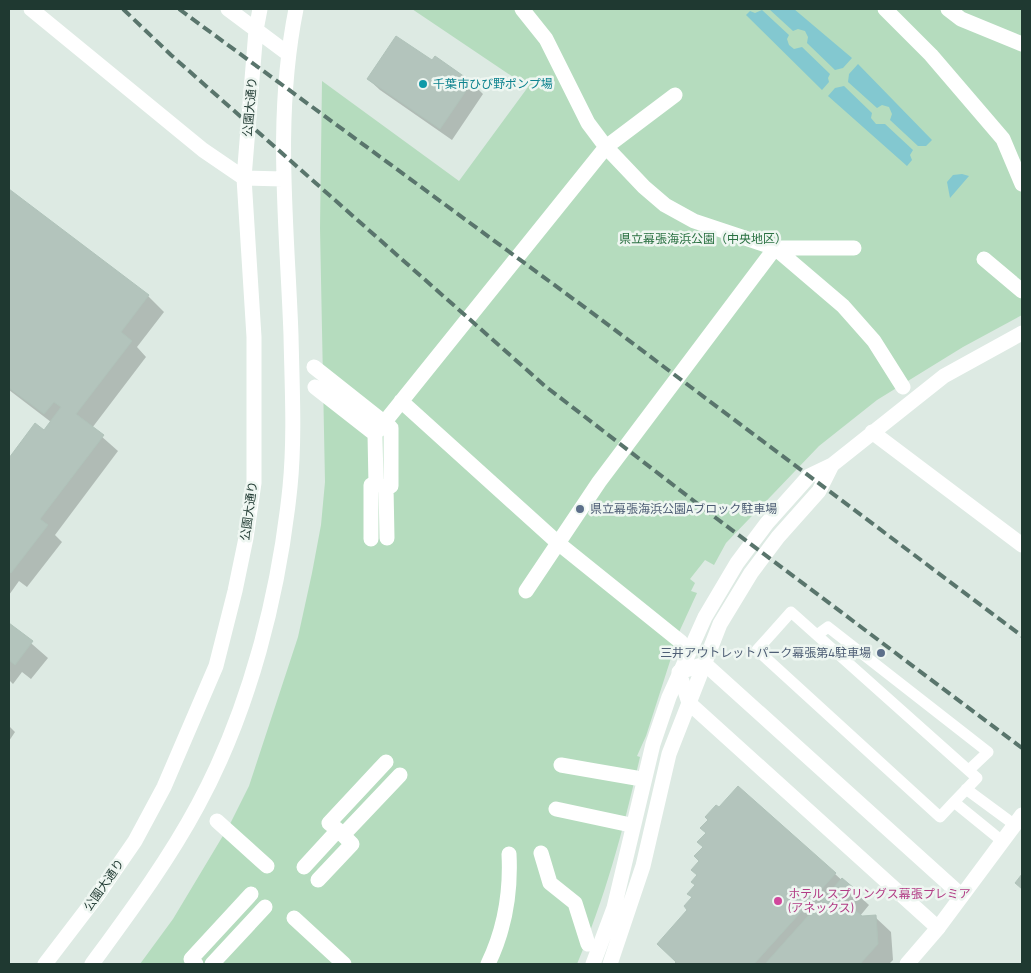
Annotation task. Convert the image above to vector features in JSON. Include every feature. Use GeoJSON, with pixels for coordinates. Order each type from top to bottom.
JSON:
{"type":"FeatureCollection","features":[{"type":"Feature","properties":{"kind":"street"},"geometry":{"type":"LineString","coordinates":[[31,9],[203,150],[244,178],[283,179]]}},
{"type":"Feature","properties":{"kind":"street"},"geometry":{"type":"LineString","coordinates":[[228,9],[287,53]]}},
{"type":"Feature","properties":{"kind":"street","name":"公園大通り"},"geometry":{"type":"LineString","coordinates":[[44,964],[97,896],[135,841],[164,787],[202,702],[218,656],[246,538],[254,483],[254,337],[244,178],[256,30],[260,9]]}},
{"type":"Feature","properties":{"kind":"street"},"geometry":{"type":"LineString","coordinates":[[92,964],[170,855],[200,802],[242,707],[272,598],[290,485],[293,417],[283,179],[287,53],[296,9]]}},
{"type":"Feature","properties":{"kind":"street"},"geometry":{"type":"LineString","coordinates":[[522,9],[546,39],[588,123],[606,147],[644,187],[666,205],[694,220],[775,248],[854,248]]}},
{"type":"Feature","properties":{"kind":"street"},"geometry":{"type":"LineString","coordinates":[[885,9],[931,55],[1003,139],[1022,184]]}},
{"type":"Feature","properties":{"kind":"street"},"geometry":{"type":"LineString","coordinates":[[948,9],[960,19],[1022,44]]}},
{"type":"Feature","properties":{"kind":"street"},"geometry":{"type":"LineString","coordinates":[[387,538],[381,485],[379,428],[606,147],[675,95]]}},
{"type":"Feature","properties":{"kind":"street"},"geometry":{"type":"LineString","coordinates":[[775,248],[843,306],[874,341],[903,387]]}},
{"type":"Feature","properties":{"kind":"street"},"geometry":{"type":"LineString","coordinates":[[526,591],[599,482],[775,248]]}},
{"type":"Feature","properties":{"kind":"street"},"geometry":{"type":"LineString","coordinates":[[984,259],[1022,291]]}},
{"type":"Feature","properties":{"kind":"street"},"geometry":{"type":"LineString","coordinates":[[593,964],[614,908],[653,744],[679,672],[705,617],[736,563],[767,523],[809,476],[832,465],[944,376],[1022,333]]}},
{"type":"Feature","properties":{"kind":"street"},"geometry":{"type":"LineString","coordinates":[[314,367],[379,428]]}},
{"type":"Feature","properties":{"kind":"street"},"geometry":{"type":"LineString","coordinates":[[314,386],[379,428]]}},
{"type":"Feature","properties":{"kind":"street"},"geometry":{"type":"LineString","coordinates":[[401,401],[558,543],[682,642]]}},
{"type":"Feature","properties":{"kind":"street"},"geometry":{"type":"LineString","coordinates":[[872,432],[1022,545]]}},
{"type":"Feature","properties":{"kind":"street"},"geometry":{"type":"LineString","coordinates":[[610,964],[643,866],[669,754],[720,624],[751,573],[778,536],[819,491],[832,465]]}},
{"type":"Feature","properties":{"kind":"street"},"geometry":{"type":"LineString","coordinates":[[371,539],[371,485],[381,485]]}},
{"type":"Feature","properties":{"kind":"street"},"geometry":{"type":"LineString","coordinates":[[679,672],[705,664]]}},
{"type":"Feature","properties":{"kind":"street"},"geometry":{"type":"LineString","coordinates":[[705,664],[962,895]]}},
{"type":"Feature","properties":{"kind":"street"},"geometry":{"type":"LineString","coordinates":[[679,672],[689,703],[938,928]]}},
{"type":"Feature","properties":{"kind":"street"},"geometry":{"type":"LineString","coordinates":[[318,880],[352,844],[330,823],[386,762]]}},
{"type":"Feature","properties":{"kind":"street"},"geometry":{"type":"LineString","coordinates":[[561,766],[636,778]]}},
{"type":"Feature","properties":{"kind":"street"},"geometry":{"type":"LineString","coordinates":[[304,866],[376,800],[400,774]]}},
{"type":"Feature","properties":{"kind":"street"},"geometry":{"type":"LineString","coordinates":[[362,788],[376,800]]}},
{"type":"Feature","properties":{"kind":"street"},"geometry":{"type":"LineString","coordinates":[[556,809],[626,824]]}},
{"type":"Feature","properties":{"kind":"street"},"geometry":{"type":"LineString","coordinates":[[907,964],[938,928],[1018,820]]}},
{"type":"Feature","properties":{"kind":"street"},"geometry":{"type":"LineString","coordinates":[[216,821],[267,866]]}},
{"type":"Feature","properties":{"kind":"street"},"geometry":{"type":"LineString","coordinates":[[542,852],[550,883],[575,903],[588,944]]}},
{"type":"Feature","properties":{"kind":"street"},"geometry":{"type":"LineString","coordinates":[[488,964],[502,930],[507,904],[509,854]]}},
{"type":"Feature","properties":{"kind":"street"},"geometry":{"type":"LineString","coordinates":[[196,964],[191,959],[251,894]]}},
{"type":"Feature","properties":{"kind":"street"},"geometry":{"type":"LineString","coordinates":[[212,964],[265,907]]}},
{"type":"Feature","properties":{"kind":"street"},"geometry":{"type":"LineString","coordinates":[[230,917],[244,930]]}},
{"type":"Feature","properties":{"kind":"street"},"geometry":{"type":"LineString","coordinates":[[294,918],[344,964]]}},
{"type":"Feature","properties":{"kind":"lane"},"geometry":{"type":"LineString","coordinates":[[791,612],[817,635],[977,778],[940,817],[757,650],[791,612]]}},
{"type":"Feature","properties":{"kind":"lane"},"geometry":{"type":"LineString","coordinates":[[817,635],[828,627],[988,752],[968,770]]}},
{"type":"Feature","properties":{"kind":"lane"},"geometry":{"type":"LineString","coordinates":[[966,789],[1018,820]]}},
{"type":"Feature","properties":{"kind":"lane"},"geometry":{"type":"LineString","coordinates":[[954,802],[1002,841]]}},
{"type":"Feature","properties":{"kind":"green space","name":"県立幕張海浜公園（中央地区）"},"geometry":{"type":"Polygon","coordinates":[[[412,9],[1022,9],[1022,315],[963,347],[877,400],[819,446],[726,543],[714,565],[705,560],[690,579],[695,583],[691,591],[697,593],[680,630],[646,736],[637,756],[640,757],[613,862],[597,913],[577,964],[140,964],[173,919],[230,824],[249,786],[298,637],[312,573],[321,525],[325,482],[320,228],[322,81],[459,181],[528,87],[412,9]]]}},
{"type":"Feature","properties":{"kind":"water"},"geometry":{"type":"Polygon","coordinates":[[[769,9],[794,9],[852,58],[843,68],[835,70],[807,43],[808,37],[805,31],[798,29],[793,31],[769,9]]]}},
{"type":"Feature","properties":{"kind":"water"},"geometry":{"type":"Polygon","coordinates":[[[762,10],[789,35],[787,39],[789,45],[794,49],[802,47],[830,74],[829,82],[822,90],[746,15],[750,11],[755,13],[762,10]]]}},
{"type":"Feature","properties":{"kind":"water"},"geometry":{"type":"Polygon","coordinates":[[[858,64],[932,140],[926,146],[918,146],[890,120],[892,114],[889,107],[882,105],[877,108],[848,82],[849,74],[858,64]]]}},
{"type":"Feature","properties":{"kind":"water"},"geometry":{"type":"Polygon","coordinates":[[[844,86],[872,113],[871,118],[876,124],[885,124],[913,150],[910,155],[912,160],[907,166],[828,96],[835,88],[844,86]]]}},
{"type":"Feature","properties":{"kind":"water"},"geometry":{"type":"Polygon","coordinates":[[[962,174],[969,176],[950,198],[947,182],[953,175],[962,174]]]}},
{"type":"Feature","properties":{"kind":"building","name":"千葉市ひび野ポンプ場"},"geometry":{"type":"Polygon","coordinates":[[[396,36],[432,60],[435,56],[472,82],[440,129],[367,79],[396,36]]]}},
{"type":"Feature","properties":{"kind":"building"},"geometry":{"type":"Polygon","coordinates":[[[9,189],[149,295],[121,332],[132,341],[76,414],[104,435],[40,519],[48,525],[11,573],[9,571],[9,458],[35,423],[44,430],[61,407],[54,402],[44,414],[9,388],[9,189]]]}},
{"type":"Feature","properties":{"kind":"building"},"geometry":{"type":"Polygon","coordinates":[[[9,623],[33,641],[15,665],[9,660],[9,623]]]}},
{"type":"Feature","properties":{"kind":"building"},"geometry":{"type":"Polygon","coordinates":[[[738,786],[836,873],[754,964],[674,964],[676,962],[657,944],[687,910],[684,906],[692,897],[687,894],[695,885],[691,882],[697,875],[691,870],[699,861],[694,856],[703,847],[697,842],[706,833],[700,828],[708,820],[705,817],[716,805],[719,807],[738,786]]]}},
{"type":"Feature","properties":{"kind":"building"},"geometry":{"type":"Polygon","coordinates":[[[1022,874],[1022,889],[1015,883],[1022,874]]]}},
{"type":"Feature","properties":{"kind":"building"},"geometry":{"type":"Polygon","coordinates":[[[842,878],[855,889],[844,901],[862,916],[876,915],[878,944],[860,964],[765,964],[842,878]]]}},
{"type":"Feature","properties":{"kind":"railway"},"geometry":{"type":"LineString","coordinates":[[123,9],[171,55],[545,386],[716,518],[1022,748]]}},
{"type":"Feature","properties":{"kind":"railway"},"geometry":{"type":"LineString","coordinates":[[179,9],[587,309],[1022,636]]}},
{"type":"Feature","properties":{"kind":"place","name":"千葉市ひび野ポンプ場"},"geometry":{"type":"Point","coordinates":[423,84]}},
{"type":"Feature","properties":{"kind":"place","name":"県立幕張海浜公園Aブロック駐車場"},"geometry":{"type":"Point","coordinates":[580,509]}},
{"type":"Feature","properties":{"kind":"place","name":"三井アウトレットパーク幕張第4駐車場"},"geometry":{"type":"Point","coordinates":[881,653]}},
{"type":"Feature","properties":{"kind":"place","name":"ホテル スプリングス幕張プレミア (アネックス)"},"geometry":{"type":"Point","coordinates":[778,901]}}]}
